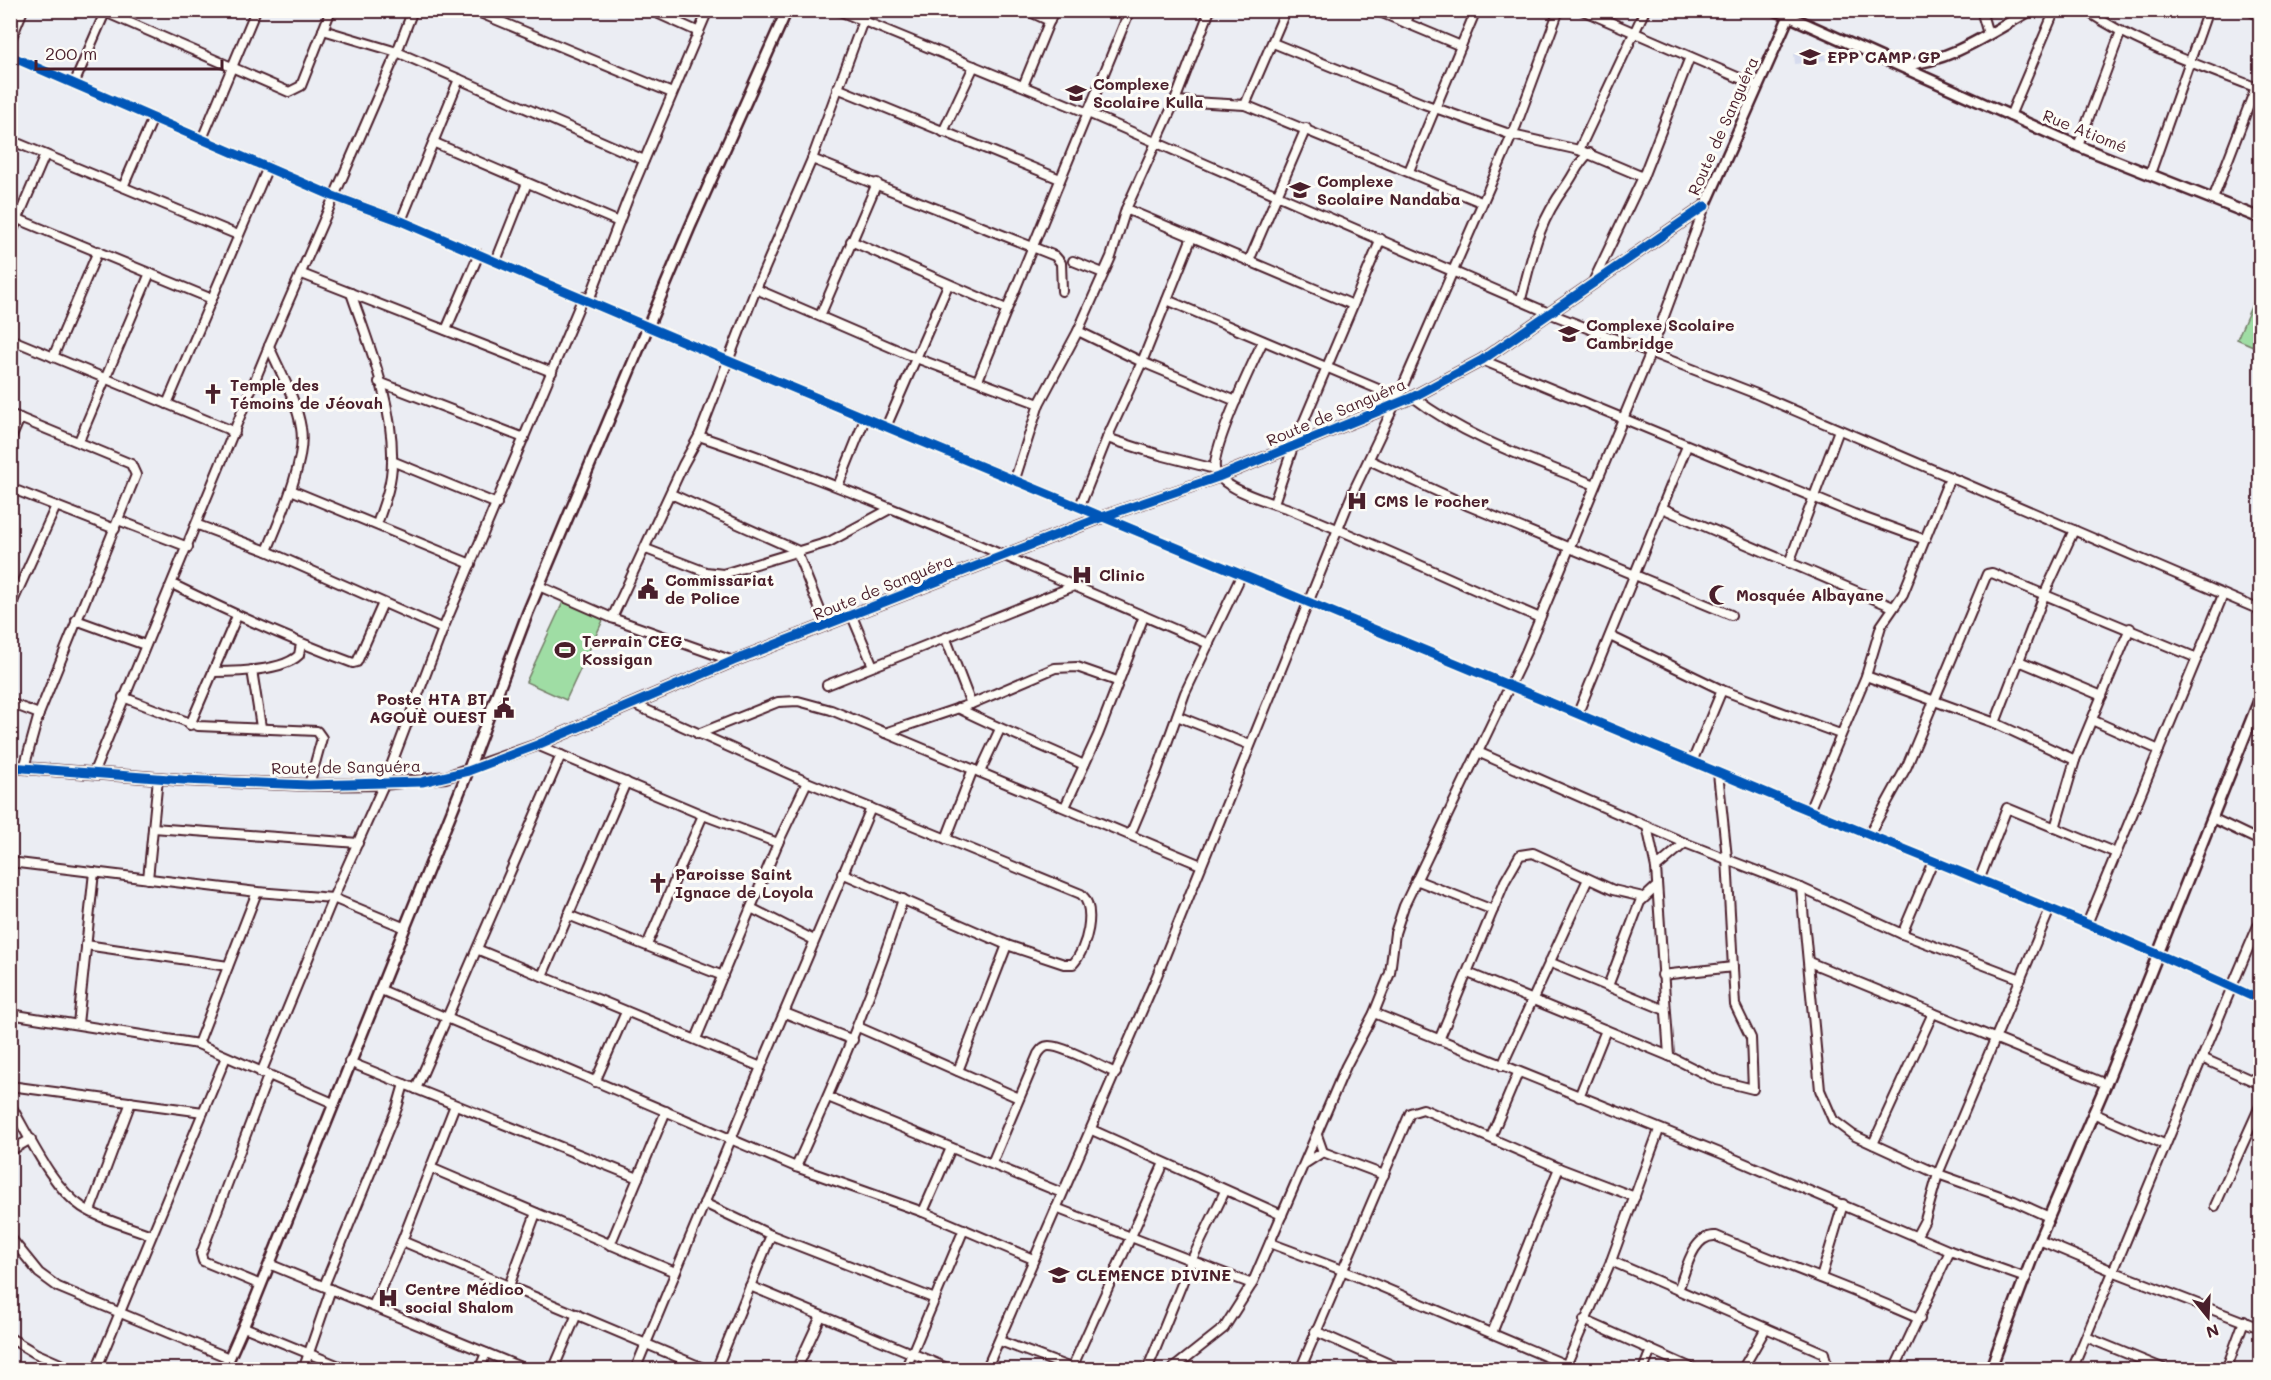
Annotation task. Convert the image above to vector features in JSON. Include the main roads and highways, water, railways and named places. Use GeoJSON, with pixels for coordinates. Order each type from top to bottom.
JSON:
{"type":"FeatureCollection","features":[{"type":"Feature","properties":{"kind":"place","name":"EPP CAMP GP"},"geometry":{"type":"Point","coordinates":[1810,57]}},
{"type":"Feature","properties":{"kind":"place","name":"Complexe Scolaire Kulla"},"geometry":{"type":"Point","coordinates":[1076,93]}},
{"type":"Feature","properties":{"kind":"place","name":"Complexe Scolaire Nandaba"},"geometry":{"type":"Point","coordinates":[1300,190]}},
{"type":"Feature","properties":{"kind":"place","name":"Complexe Scolaire Cambridge"},"geometry":{"type":"Point","coordinates":[1569,334]}},
{"type":"Feature","properties":{"kind":"place","name":"Temple des Témoins de Jéovah"},"geometry":{"type":"Point","coordinates":[213,394]}},
{"type":"Feature","properties":{"kind":"place","name":"CMS le rocher"},"geometry":{"type":"Point","coordinates":[1357,501]}},
{"type":"Feature","properties":{"kind":"place","name":"Clinic"},"geometry":{"type":"Point","coordinates":[1082,575]}},
{"type":"Feature","properties":{"kind":"place","name":"Commissariat de Police"},"geometry":{"type":"Point","coordinates":[648,589]}},
{"type":"Feature","properties":{"kind":"place","name":"Mosquée Albayane"},"geometry":{"type":"Point","coordinates":[1719,595]}},
{"type":"Feature","properties":{"kind":"place","name":"Terrain CEG Kossigan"},"geometry":{"type":"Point","coordinates":[565,650]}},
{"type":"Feature","properties":{"kind":"place","name":"Poste HTA BT AGOUÈ OUEST"},"geometry":{"type":"Point","coordinates":[504,708]}},
{"type":"Feature","properties":{"kind":"place","name":"Paroisse Saint Ignace de Loyola"},"geometry":{"type":"Point","coordinates":[658,883]}},
{"type":"Feature","properties":{"kind":"place","name":"CLEMENCE DIVINE"},"geometry":{"type":"Point","coordinates":[1059,1275]}},
{"type":"Feature","properties":{"kind":"place","name":"Centre Médico social Shalom"},"geometry":{"type":"Point","coordinates":[388,1298]}}]}
